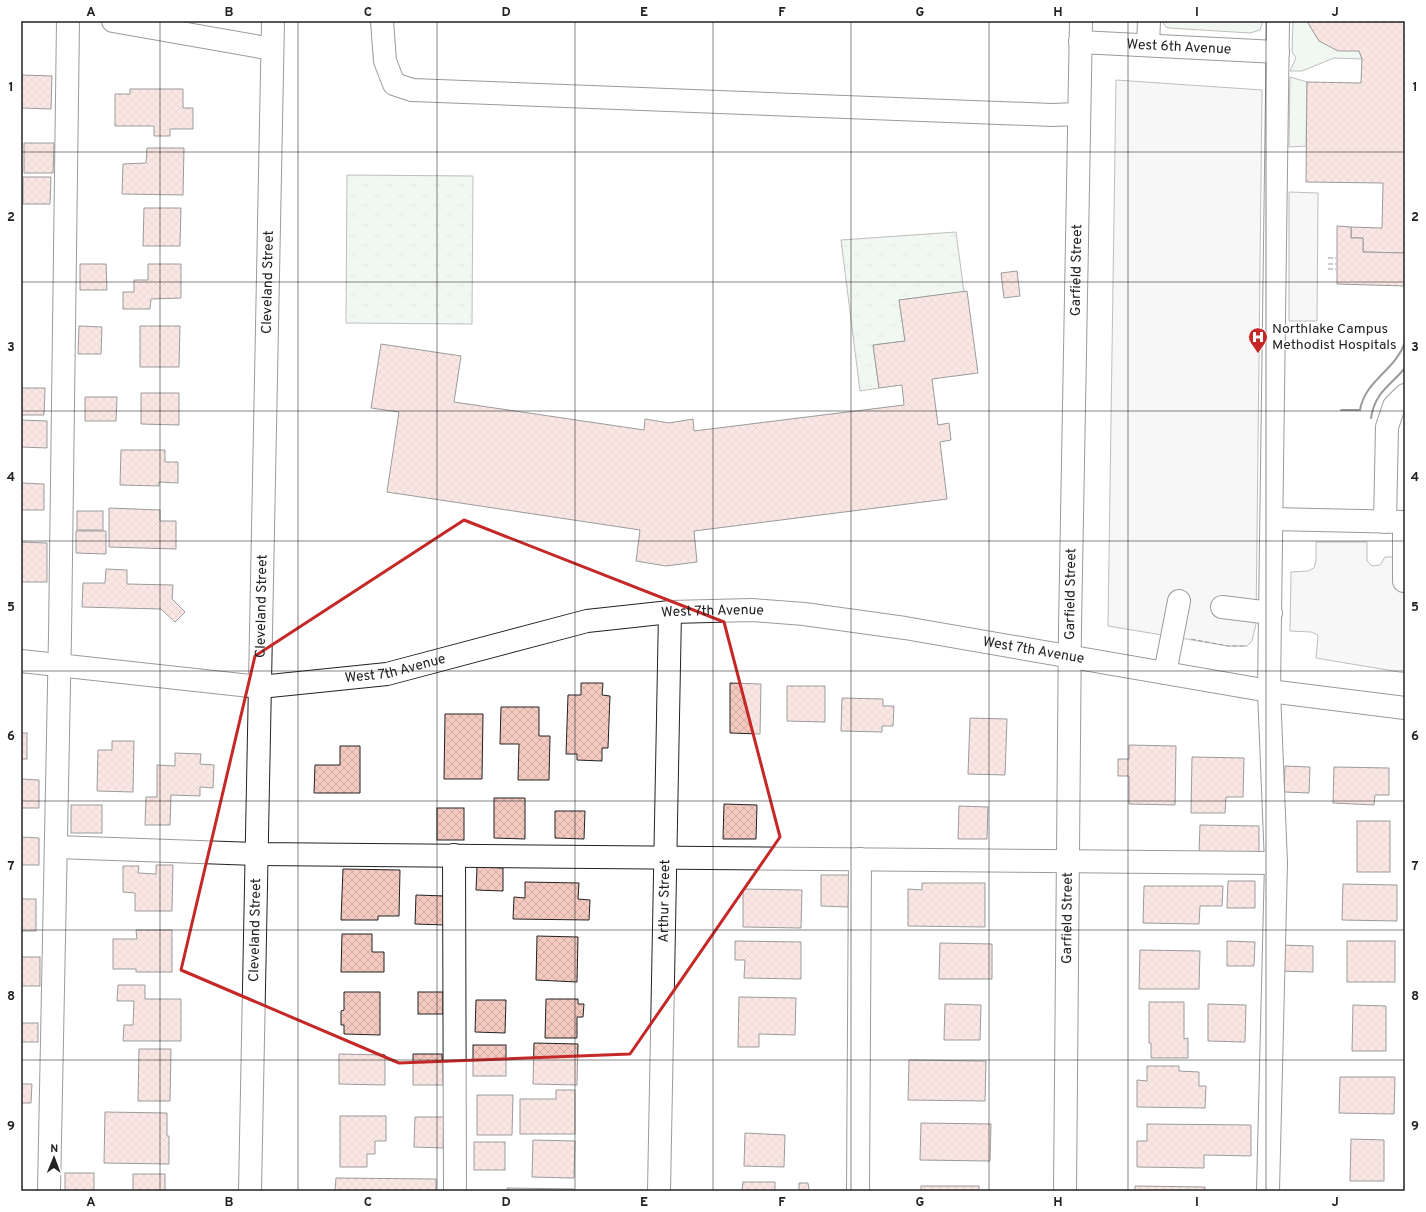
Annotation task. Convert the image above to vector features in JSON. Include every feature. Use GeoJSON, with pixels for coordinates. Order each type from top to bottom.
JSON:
{"type":"FeatureCollection","features":[{"type":"Feature","properties":{"kind":"street"},"geometry":{"type":"LineString","coordinates":[[49,1191],[60,665],[68,21]]}},
{"type":"Feature","properties":{"kind":"street"},"geometry":{"type":"LineString","coordinates":[[113,21],[272,49]]}},
{"type":"Feature","properties":{"kind":"street","name":"Cleveland Street"},"geometry":{"type":"LineString","coordinates":[[250,1191],[272,21]]}},
{"type":"Feature","properties":{"kind":"street"},"geometry":{"type":"LineString","coordinates":[[382,21],[385,61],[394,84],[412,90],[1052,115],[1079,114]]}},
{"type":"Feature","properties":{"kind":"street"},"geometry":{"type":"LineString","coordinates":[[1148,45],[1149,21]]}},
{"type":"Feature","properties":{"kind":"street"},"geometry":{"type":"LineString","coordinates":[[1268,1191],[1276,863],[1269,690],[1278,21]]}},
{"type":"Feature","properties":{"kind":"street","name":"Garfield Street"},"geometry":{"type":"LineString","coordinates":[[1065,1191],[1070,657],[1080,31]]}},
{"type":"Feature","properties":{"kind":"street","name":"West 6th Avenue"},"geometry":{"type":"LineString","coordinates":[[1080,31],[1148,45],[1278,52]]}},
{"type":"Feature","properties":{"kind":"street"},"geometry":{"type":"LineString","coordinates":[[1404,581],[1387,427],[1394,406],[1405,395]]}},
{"type":"Feature","properties":{"kind":"street"},"geometry":{"type":"LineString","coordinates":[[1272,519],[1398,522]]}},
{"type":"Feature","properties":{"kind":"street"},"geometry":{"type":"LineString","coordinates":[[1165,673],[1179,601]]}},
{"type":"Feature","properties":{"kind":"street"},"geometry":{"type":"LineString","coordinates":[[1222,607],[1271,613]]}},
{"type":"Feature","properties":{"kind":"street","name":"West 7th Avenue"},"geometry":{"type":"LineString","coordinates":[[21,661],[260,687],[387,674],[587,620],[670,612],[752,610],[804,614],[905,628],[1269,690],[1405,708]]}},
{"type":"Feature","properties":{"kind":"street","name":"Arthur Street"},"geometry":{"type":"LineString","coordinates":[[659,1191],[670,612]]}},
{"type":"Feature","properties":{"kind":"street"},"geometry":{"type":"LineString","coordinates":[[56,847],[257,854],[1276,863]]}},
{"type":"Feature","properties":{"kind":"street"},"geometry":{"type":"LineString","coordinates":[[454,855],[455,1191]]}},
{"type":"Feature","properties":{"kind":"street"},"geometry":{"type":"LineString","coordinates":[[858,1191],[860,859]]}},
{"type":"Feature","properties":{"kind":"highlighted area"},"geometry":{"type":"Polygon","coordinates":[[[464,520],[724,622],[780,837],[630,1054],[399,1063],[181,970],[255,656],[464,520]]]}},
{"type":"Feature","properties":{"kind":"green space"},"geometry":{"type":"Polygon","coordinates":[[[1162,21],[1263,21],[1260,30],[1250,33],[1169,28],[1166,27],[1162,21]]]}},
{"type":"Feature","properties":{"kind":"green space"},"geometry":{"type":"Polygon","coordinates":[[[1293,21],[1307,21],[1319,41],[1359,51],[1362,59],[1334,58],[1302,71],[1290,71],[1296,58],[1292,52],[1293,21]]]}},
{"type":"Feature","properties":{"kind":"green space"},"geometry":{"type":"Polygon","coordinates":[[[1290,77],[1307,82],[1306,146],[1289,147],[1290,77]]]}},
{"type":"Feature","properties":{"kind":"green space"},"geometry":{"type":"Polygon","coordinates":[[[347,175],[473,176],[472,324],[346,323],[347,175]]]}},
{"type":"Feature","properties":{"kind":"green space"},"geometry":{"type":"Polygon","coordinates":[[[956,232],[964,292],[899,300],[905,341],[873,345],[879,388],[860,391],[841,240],[956,232]]]}},
{"type":"Feature","properties":{"kind":"shaded area"},"geometry":{"type":"Polygon","coordinates":[[[1116,80],[1262,90],[1256,624],[1252,641],[1247,646],[1228,646],[1108,626],[1116,80]]]}},
{"type":"Feature","properties":{"kind":"shaded area"},"geometry":{"type":"Polygon","coordinates":[[[1289,192],[1318,193],[1317,321],[1289,321],[1289,192]]]}},
{"type":"Feature","properties":{"kind":"shaded area"},"geometry":{"type":"Polygon","coordinates":[[[1316,542],[1367,542],[1367,561],[1372,566],[1380,565],[1385,557],[1405,557],[1405,673],[1316,658],[1318,635],[1311,632],[1290,631],[1291,572],[1308,571],[1314,568],[1316,561],[1316,542]]]}},
{"type":"Feature","properties":{"kind":"building"},"geometry":{"type":"Polygon","coordinates":[[[1307,21],[1405,21],[1405,253],[1363,252],[1363,238],[1351,238],[1351,227],[1382,228],[1383,183],[1306,182],[1307,82],[1361,83],[1362,59],[1359,51],[1338,51],[1319,41],[1307,21]]]}},
{"type":"Feature","properties":{"kind":"building"},"geometry":{"type":"Polygon","coordinates":[[[22,75],[52,76],[51,109],[21,108],[22,75]]]}},
{"type":"Feature","properties":{"kind":"building"},"geometry":{"type":"Polygon","coordinates":[[[130,89],[183,89],[183,108],[193,108],[193,129],[170,129],[170,136],[154,136],[154,126],[115,126],[115,94],[130,94],[130,89]]]}},
{"type":"Feature","properties":{"kind":"building"},"geometry":{"type":"Polygon","coordinates":[[[24,143],[54,143],[53,173],[24,173],[24,143]]]}},
{"type":"Feature","properties":{"kind":"building"},"geometry":{"type":"Polygon","coordinates":[[[147,148],[184,148],[183,195],[122,194],[123,164],[146,163],[147,148]]]}},
{"type":"Feature","properties":{"kind":"building"},"geometry":{"type":"Polygon","coordinates":[[[23,177],[51,177],[50,204],[23,204],[23,177]]]}},
{"type":"Feature","properties":{"kind":"building"},"geometry":{"type":"Polygon","coordinates":[[[144,208],[181,208],[180,246],[143,246],[144,208]]]}},
{"type":"Feature","properties":{"kind":"building"},"geometry":{"type":"Polygon","coordinates":[[[1337,226],[1351,227],[1351,238],[1363,238],[1363,252],[1405,253],[1405,286],[1337,284],[1337,226]]]}},
{"type":"Feature","properties":{"kind":"building"},"geometry":{"type":"Polygon","coordinates":[[[80,264],[106,264],[107,290],[80,290],[80,264]]]}},
{"type":"Feature","properties":{"kind":"building"},"geometry":{"type":"Polygon","coordinates":[[[148,264],[181,264],[181,298],[151,299],[150,309],[123,309],[123,292],[134,292],[134,280],[148,280],[148,264]]]}},
{"type":"Feature","properties":{"kind":"building"},"geometry":{"type":"Polygon","coordinates":[[[1017,271],[1020,296],[1004,298],[1001,273],[1017,271]]]}},
{"type":"Feature","properties":{"kind":"building"},"geometry":{"type":"Polygon","coordinates":[[[967,291],[978,373],[932,379],[938,425],[949,423],[951,440],[940,442],[947,499],[694,531],[697,562],[666,566],[636,561],[640,530],[387,492],[399,412],[371,408],[381,344],[461,356],[454,402],[644,430],[645,419],[669,423],[693,419],[694,431],[904,405],[902,385],[879,388],[873,345],[905,341],[899,300],[967,291]]]}},
{"type":"Feature","properties":{"kind":"building"},"geometry":{"type":"Polygon","coordinates":[[[79,326],[102,327],[101,354],[78,354],[79,326]]]}},
{"type":"Feature","properties":{"kind":"building"},"geometry":{"type":"Polygon","coordinates":[[[140,326],[180,326],[179,367],[140,367],[140,326]]]}},
{"type":"Feature","properties":{"kind":"building"},"geometry":{"type":"Polygon","coordinates":[[[21,388],[45,388],[44,415],[21,415],[21,388]]]}},
{"type":"Feature","properties":{"kind":"building"},"geometry":{"type":"Polygon","coordinates":[[[141,393],[179,393],[179,425],[141,424],[141,393]]]}},
{"type":"Feature","properties":{"kind":"building"},"geometry":{"type":"Polygon","coordinates":[[[85,397],[117,397],[116,421],[85,421],[85,397]]]}},
{"type":"Feature","properties":{"kind":"building"},"geometry":{"type":"Polygon","coordinates":[[[21,420],[47,421],[47,448],[21,447],[21,420]]]}},
{"type":"Feature","properties":{"kind":"building"},"geometry":{"type":"Polygon","coordinates":[[[121,450],[165,450],[165,462],[178,462],[178,483],[159,482],[159,486],[120,485],[121,450]]]}},
{"type":"Feature","properties":{"kind":"building"},"geometry":{"type":"Polygon","coordinates":[[[21,483],[44,484],[44,510],[21,510],[21,483]]]}},
{"type":"Feature","properties":{"kind":"building"},"geometry":{"type":"Polygon","coordinates":[[[109,508],[160,510],[160,521],[176,521],[176,549],[109,547],[109,508]]]}},
{"type":"Feature","properties":{"kind":"building"},"geometry":{"type":"Polygon","coordinates":[[[77,511],[103,511],[103,530],[77,530],[77,511]]]}},
{"type":"Feature","properties":{"kind":"building"},"geometry":{"type":"Polygon","coordinates":[[[76,531],[106,531],[106,554],[76,553],[76,531]]]}},
{"type":"Feature","properties":{"kind":"building"},"geometry":{"type":"Polygon","coordinates":[[[21,542],[47,543],[47,582],[21,582],[21,542]]]}},
{"type":"Feature","properties":{"kind":"building"},"geometry":{"type":"Polygon","coordinates":[[[106,569],[127,570],[127,584],[173,585],[172,599],[185,612],[175,622],[161,609],[82,607],[83,583],[105,583],[106,569]]]}},
{"type":"Feature","properties":{"kind":"building"},"geometry":{"type":"Polygon","coordinates":[[[581,683],[603,683],[602,695],[610,696],[608,748],[602,748],[602,761],[577,760],[577,754],[566,754],[568,695],[581,695],[581,683]]]}},
{"type":"Feature","properties":{"kind":"building"},"geometry":{"type":"Polygon","coordinates":[[[730,683],[761,684],[760,734],[730,733],[730,683]]]}},
{"type":"Feature","properties":{"kind":"building"},"geometry":{"type":"Polygon","coordinates":[[[787,686],[825,686],[825,722],[787,721],[787,686]]]}},
{"type":"Feature","properties":{"kind":"building"},"geometry":{"type":"Polygon","coordinates":[[[842,698],[883,699],[883,706],[894,706],[893,726],[882,726],[882,732],[841,731],[842,698]]]}},
{"type":"Feature","properties":{"kind":"building"},"geometry":{"type":"Polygon","coordinates":[[[501,707],[539,707],[539,736],[550,736],[549,780],[518,780],[519,744],[500,744],[501,707]]]}},
{"type":"Feature","properties":{"kind":"building"},"geometry":{"type":"Polygon","coordinates":[[[445,714],[483,714],[482,779],[444,779],[445,714]]]}},
{"type":"Feature","properties":{"kind":"building"},"geometry":{"type":"Polygon","coordinates":[[[970,718],[1007,719],[1005,775],[968,774],[970,718]]]}},
{"type":"Feature","properties":{"kind":"building"},"geometry":{"type":"Polygon","coordinates":[[[21,733],[27,733],[27,759],[21,759],[21,733]]]}},
{"type":"Feature","properties":{"kind":"building"},"geometry":{"type":"Polygon","coordinates":[[[112,741],[134,741],[133,792],[97,791],[98,750],[112,750],[112,741]]]}},
{"type":"Feature","properties":{"kind":"building"},"geometry":{"type":"Polygon","coordinates":[[[1129,745],[1176,746],[1175,805],[1129,804],[1129,776],[1118,776],[1118,759],[1129,759],[1129,745]]]}},
{"type":"Feature","properties":{"kind":"building"},"geometry":{"type":"Polygon","coordinates":[[[340,746],[360,746],[360,793],[314,793],[315,765],[340,765],[340,746]]]}},
{"type":"Feature","properties":{"kind":"building"},"geometry":{"type":"Polygon","coordinates":[[[175,753],[201,754],[200,764],[214,765],[213,788],[200,787],[200,796],[171,795],[170,825],[145,825],[146,797],[157,797],[157,765],[175,766],[175,753]]]}},
{"type":"Feature","properties":{"kind":"building"},"geometry":{"type":"Polygon","coordinates":[[[1192,757],[1244,758],[1243,797],[1226,797],[1225,813],[1191,813],[1192,757]]]}},
{"type":"Feature","properties":{"kind":"building"},"geometry":{"type":"Polygon","coordinates":[[[1285,766],[1310,767],[1309,793],[1284,792],[1285,766]]]}},
{"type":"Feature","properties":{"kind":"building"},"geometry":{"type":"Polygon","coordinates":[[[1334,767],[1389,768],[1389,795],[1375,795],[1374,805],[1333,803],[1334,767]]]}},
{"type":"Feature","properties":{"kind":"building"},"geometry":{"type":"Polygon","coordinates":[[[21,779],[39,780],[39,808],[21,808],[21,779]]]}},
{"type":"Feature","properties":{"kind":"building"},"geometry":{"type":"Polygon","coordinates":[[[494,798],[525,798],[525,839],[494,838],[494,798]]]}},
{"type":"Feature","properties":{"kind":"building"},"geometry":{"type":"Polygon","coordinates":[[[724,804],[757,805],[756,839],[723,839],[724,804]]]}},
{"type":"Feature","properties":{"kind":"building"},"geometry":{"type":"Polygon","coordinates":[[[71,805],[102,805],[102,833],[71,833],[71,805]]]}},
{"type":"Feature","properties":{"kind":"building"},"geometry":{"type":"Polygon","coordinates":[[[959,806],[988,807],[987,839],[958,839],[959,806]]]}},
{"type":"Feature","properties":{"kind":"building"},"geometry":{"type":"Polygon","coordinates":[[[437,808],[464,808],[464,840],[437,840],[437,808]]]}},
{"type":"Feature","properties":{"kind":"building"},"geometry":{"type":"Polygon","coordinates":[[[555,811],[585,811],[584,839],[555,838],[555,811]]]}},
{"type":"Feature","properties":{"kind":"building"},"geometry":{"type":"Polygon","coordinates":[[[1357,821],[1390,821],[1390,872],[1357,872],[1357,821]]]}},
{"type":"Feature","properties":{"kind":"building"},"geometry":{"type":"Polygon","coordinates":[[[1200,825],[1259,826],[1259,853],[1199,853],[1200,825]]]}},
{"type":"Feature","properties":{"kind":"building"},"geometry":{"type":"Polygon","coordinates":[[[21,837],[39,838],[39,865],[21,865],[21,837]]]}},
{"type":"Feature","properties":{"kind":"building"},"geometry":{"type":"Polygon","coordinates":[[[156,865],[173,865],[172,911],[135,911],[135,893],[123,892],[123,866],[139,866],[138,873],[156,874],[156,865]]]}},
{"type":"Feature","properties":{"kind":"building"},"geometry":{"type":"Polygon","coordinates":[[[477,867],[503,868],[503,891],[476,890],[477,867]]]}},
{"type":"Feature","properties":{"kind":"building"},"geometry":{"type":"Polygon","coordinates":[[[343,869],[400,870],[399,916],[378,916],[378,920],[341,920],[343,869]]]}},
{"type":"Feature","properties":{"kind":"building"},"geometry":{"type":"Polygon","coordinates":[[[821,875],[849,875],[848,907],[821,906],[821,875]]]}},
{"type":"Feature","properties":{"kind":"building"},"geometry":{"type":"Polygon","coordinates":[[[1228,881],[1255,881],[1255,908],[1227,908],[1228,881]]]}},
{"type":"Feature","properties":{"kind":"building"},"geometry":{"type":"Polygon","coordinates":[[[525,882],[579,883],[578,899],[590,900],[589,920],[513,919],[514,897],[525,898],[525,882]]]}},
{"type":"Feature","properties":{"kind":"building"},"geometry":{"type":"Polygon","coordinates":[[[922,883],[985,883],[985,927],[908,926],[908,889],[922,890],[922,883]]]}},
{"type":"Feature","properties":{"kind":"building"},"geometry":{"type":"Polygon","coordinates":[[[1343,884],[1397,885],[1397,921],[1342,920],[1343,884]]]}},
{"type":"Feature","properties":{"kind":"building"},"geometry":{"type":"Polygon","coordinates":[[[1144,886],[1223,886],[1222,906],[1200,906],[1199,924],[1143,923],[1144,886]]]}},
{"type":"Feature","properties":{"kind":"building"},"geometry":{"type":"Polygon","coordinates":[[[743,889],[802,890],[801,928],[743,927],[743,889]]]}},
{"type":"Feature","properties":{"kind":"building"},"geometry":{"type":"Polygon","coordinates":[[[416,895],[445,896],[445,925],[415,924],[416,895]]]}},
{"type":"Feature","properties":{"kind":"building"},"geometry":{"type":"Polygon","coordinates":[[[21,899],[36,899],[36,931],[21,931],[21,899]]]}},
{"type":"Feature","properties":{"kind":"building"},"geometry":{"type":"Polygon","coordinates":[[[136,930],[172,930],[172,972],[136,972],[136,969],[113,969],[113,939],[137,939],[136,930]]]}},
{"type":"Feature","properties":{"kind":"building"},"geometry":{"type":"Polygon","coordinates":[[[342,934],[372,934],[372,952],[384,952],[384,972],[341,972],[342,934]]]}},
{"type":"Feature","properties":{"kind":"building"},"geometry":{"type":"Polygon","coordinates":[[[537,936],[578,937],[577,982],[536,980],[537,936]]]}},
{"type":"Feature","properties":{"kind":"building"},"geometry":{"type":"Polygon","coordinates":[[[735,941],[801,942],[801,979],[744,978],[745,960],[735,960],[735,941]]]}},
{"type":"Feature","properties":{"kind":"building"},"geometry":{"type":"Polygon","coordinates":[[[1227,941],[1255,942],[1254,966],[1227,966],[1227,941]]]}},
{"type":"Feature","properties":{"kind":"building"},"geometry":{"type":"Polygon","coordinates":[[[1347,941],[1395,941],[1395,982],[1347,982],[1347,941]]]}},
{"type":"Feature","properties":{"kind":"building"},"geometry":{"type":"Polygon","coordinates":[[[940,943],[992,944],[992,979],[939,979],[940,943]]]}},
{"type":"Feature","properties":{"kind":"building"},"geometry":{"type":"Polygon","coordinates":[[[1280,945],[1313,946],[1313,972],[1280,971],[1280,945]]]}},
{"type":"Feature","properties":{"kind":"building"},"geometry":{"type":"Polygon","coordinates":[[[1140,950],[1200,951],[1199,989],[1139,989],[1140,950]]]}},
{"type":"Feature","properties":{"kind":"building"},"geometry":{"type":"Polygon","coordinates":[[[21,957],[40,957],[40,986],[21,986],[21,957]]]}},
{"type":"Feature","properties":{"kind":"building"},"geometry":{"type":"Polygon","coordinates":[[[118,985],[145,985],[145,999],[181,999],[181,1041],[123,1041],[124,1025],[133,1025],[134,1001],[117,1001],[118,985]]]}},
{"type":"Feature","properties":{"kind":"building"},"geometry":{"type":"Polygon","coordinates":[[[344,992],[380,992],[380,1035],[344,1034],[344,1025],[341,1025],[341,1011],[344,1010],[344,992]]]}},
{"type":"Feature","properties":{"kind":"building"},"geometry":{"type":"Polygon","coordinates":[[[418,992],[443,992],[443,1014],[418,1014],[418,992]]]}},
{"type":"Feature","properties":{"kind":"building"},"geometry":{"type":"Polygon","coordinates":[[[739,997],[796,998],[795,1035],[759,1034],[759,1047],[738,1047],[739,997]]]}},
{"type":"Feature","properties":{"kind":"building"},"geometry":{"type":"Polygon","coordinates":[[[546,999],[578,999],[578,1004],[584,1004],[583,1017],[577,1017],[577,1038],[545,1038],[546,999]]]}},
{"type":"Feature","properties":{"kind":"building"},"geometry":{"type":"Polygon","coordinates":[[[476,1000],[506,1000],[505,1033],[475,1032],[476,1000]]]}},
{"type":"Feature","properties":{"kind":"building"},"geometry":{"type":"Polygon","coordinates":[[[1149,1002],[1184,1002],[1184,1039],[1188,1038],[1188,1058],[1151,1058],[1151,1043],[1149,1043],[1149,1002]]]}},
{"type":"Feature","properties":{"kind":"building"},"geometry":{"type":"Polygon","coordinates":[[[945,1004],[981,1005],[980,1040],[944,1040],[945,1004]]]}},
{"type":"Feature","properties":{"kind":"building"},"geometry":{"type":"Polygon","coordinates":[[[1208,1004],[1246,1005],[1245,1042],[1208,1041],[1208,1004]]]}},
{"type":"Feature","properties":{"kind":"building"},"geometry":{"type":"Polygon","coordinates":[[[1353,1005],[1386,1006],[1386,1051],[1352,1051],[1353,1005]]]}},
{"type":"Feature","properties":{"kind":"building"},"geometry":{"type":"Polygon","coordinates":[[[21,1023],[38,1023],[38,1042],[21,1042],[21,1023]]]}},
{"type":"Feature","properties":{"kind":"building"},"geometry":{"type":"Polygon","coordinates":[[[534,1043],[578,1044],[577,1085],[533,1084],[534,1043]]]}},
{"type":"Feature","properties":{"kind":"building"},"geometry":{"type":"Polygon","coordinates":[[[473,1045],[506,1045],[506,1076],[473,1076],[473,1045]]]}},
{"type":"Feature","properties":{"kind":"building"},"geometry":{"type":"Polygon","coordinates":[[[139,1049],[171,1049],[170,1101],[138,1101],[139,1049]]]}},
{"type":"Feature","properties":{"kind":"building"},"geometry":{"type":"Polygon","coordinates":[[[339,1054],[385,1055],[385,1085],[339,1084],[339,1054]]]}},
{"type":"Feature","properties":{"kind":"building"},"geometry":{"type":"Polygon","coordinates":[[[413,1054],[442,1054],[443,1085],[413,1085],[413,1054]]]}},
{"type":"Feature","properties":{"kind":"building"},"geometry":{"type":"Polygon","coordinates":[[[909,1060],[986,1061],[985,1101],[908,1100],[909,1060]]]}},
{"type":"Feature","properties":{"kind":"building"},"geometry":{"type":"Polygon","coordinates":[[[1147,1066],[1179,1066],[1179,1071],[1199,1072],[1199,1086],[1206,1086],[1205,1108],[1137,1107],[1137,1080],[1147,1081],[1147,1066]]]}},
{"type":"Feature","properties":{"kind":"building"},"geometry":{"type":"Polygon","coordinates":[[[1340,1077],[1395,1077],[1394,1114],[1339,1113],[1340,1077]]]}},
{"type":"Feature","properties":{"kind":"building"},"geometry":{"type":"Polygon","coordinates":[[[21,1084],[32,1084],[31,1103],[21,1103],[21,1084]]]}},
{"type":"Feature","properties":{"kind":"building"},"geometry":{"type":"Polygon","coordinates":[[[556,1090],[575,1090],[575,1134],[520,1134],[520,1099],[556,1099],[556,1090]]]}},
{"type":"Feature","properties":{"kind":"building"},"geometry":{"type":"Polygon","coordinates":[[[477,1095],[513,1095],[512,1135],[477,1135],[477,1095]]]}},
{"type":"Feature","properties":{"kind":"building"},"geometry":{"type":"Polygon","coordinates":[[[105,1112],[167,1113],[169,1164],[104,1163],[105,1112]]]}},
{"type":"Feature","properties":{"kind":"building"},"geometry":{"type":"Polygon","coordinates":[[[340,1116],[386,1116],[386,1141],[375,1141],[375,1154],[367,1154],[367,1167],[340,1167],[340,1116]]]}},
{"type":"Feature","properties":{"kind":"building"},"geometry":{"type":"Polygon","coordinates":[[[415,1117],[444,1117],[443,1148],[414,1147],[415,1117]]]}},
{"type":"Feature","properties":{"kind":"building"},"geometry":{"type":"Polygon","coordinates":[[[921,1123],[991,1124],[990,1161],[920,1160],[921,1123]]]}},
{"type":"Feature","properties":{"kind":"building"},"geometry":{"type":"Polygon","coordinates":[[[1147,1124],[1251,1125],[1251,1156],[1204,1155],[1204,1168],[1137,1167],[1137,1141],[1147,1141],[1147,1124]]]}},
{"type":"Feature","properties":{"kind":"building"},"geometry":{"type":"Polygon","coordinates":[[[745,1133],[785,1135],[784,1167],[744,1166],[745,1133]]]}},
{"type":"Feature","properties":{"kind":"building"},"geometry":{"type":"Polygon","coordinates":[[[1351,1139],[1384,1140],[1384,1181],[1350,1181],[1351,1139]]]}},
{"type":"Feature","properties":{"kind":"building"},"geometry":{"type":"Polygon","coordinates":[[[533,1140],[575,1141],[574,1178],[532,1177],[533,1140]]]}},
{"type":"Feature","properties":{"kind":"building"},"geometry":{"type":"Polygon","coordinates":[[[474,1142],[505,1142],[505,1170],[474,1170],[474,1142]]]}},
{"type":"Feature","properties":{"kind":"building"},"geometry":{"type":"Polygon","coordinates":[[[65,1173],[94,1173],[94,1191],[65,1191],[65,1173]]]}},
{"type":"Feature","properties":{"kind":"building"},"geometry":{"type":"Polygon","coordinates":[[[133,1174],[165,1174],[165,1191],[133,1191],[133,1174]]]}},
{"type":"Feature","properties":{"kind":"building"},"geometry":{"type":"Polygon","coordinates":[[[336,1178],[436,1179],[436,1190],[439,1191],[335,1191],[336,1178]]]}},
{"type":"Feature","properties":{"kind":"building"},"geometry":{"type":"Polygon","coordinates":[[[743,1182],[775,1182],[775,1191],[742,1191],[743,1182]]]}},
{"type":"Feature","properties":{"kind":"building"},"geometry":{"type":"Polygon","coordinates":[[[799,1183],[808,1183],[809,1190],[799,1190],[799,1183]]]}},
{"type":"Feature","properties":{"kind":"building"},"geometry":{"type":"Polygon","coordinates":[[[921,1186],[979,1186],[979,1191],[921,1191],[921,1186]]]}},
{"type":"Feature","properties":{"kind":"building"},"geometry":{"type":"Polygon","coordinates":[[[1135,1186],[1205,1187],[1205,1191],[1135,1191],[1135,1186]]]}},
{"type":"Feature","properties":{"kind":"building"},"geometry":{"type":"Polygon","coordinates":[[[507,1188],[574,1189],[574,1191],[507,1191],[507,1188]]]}},
{"type":"Feature","properties":{"kind":"fence"},"geometry":{"type":"LineString","coordinates":[[1328,258],[1336,258]]}},
{"type":"Feature","properties":{"kind":"fence"},"geometry":{"type":"LineString","coordinates":[[1328,264],[1336,264]]}},
{"type":"Feature","properties":{"kind":"fence"},"geometry":{"type":"LineString","coordinates":[[1328,269],[1336,269]]}},
{"type":"Feature","properties":{"kind":"fence"},"geometry":{"type":"LineString","coordinates":[[1191,639],[1228,646],[1247,646]]}},
{"type":"Feature","properties":{"kind":"wall"},"geometry":{"type":"LineString","coordinates":[[1341,410],[1360,410],[1368,391],[1395,360],[1401,352],[1405,342]]}},
{"type":"Feature","properties":{"kind":"wall"},"geometry":{"type":"LineString","coordinates":[[1371,418],[1376,402],[1384,390],[1405,368]]}},
{"type":"Feature","properties":{"kind":"place","name":"Northlake Campus Methodist Hospitals"},"geometry":{"type":"Point","coordinates":[1258,354]}}]}
